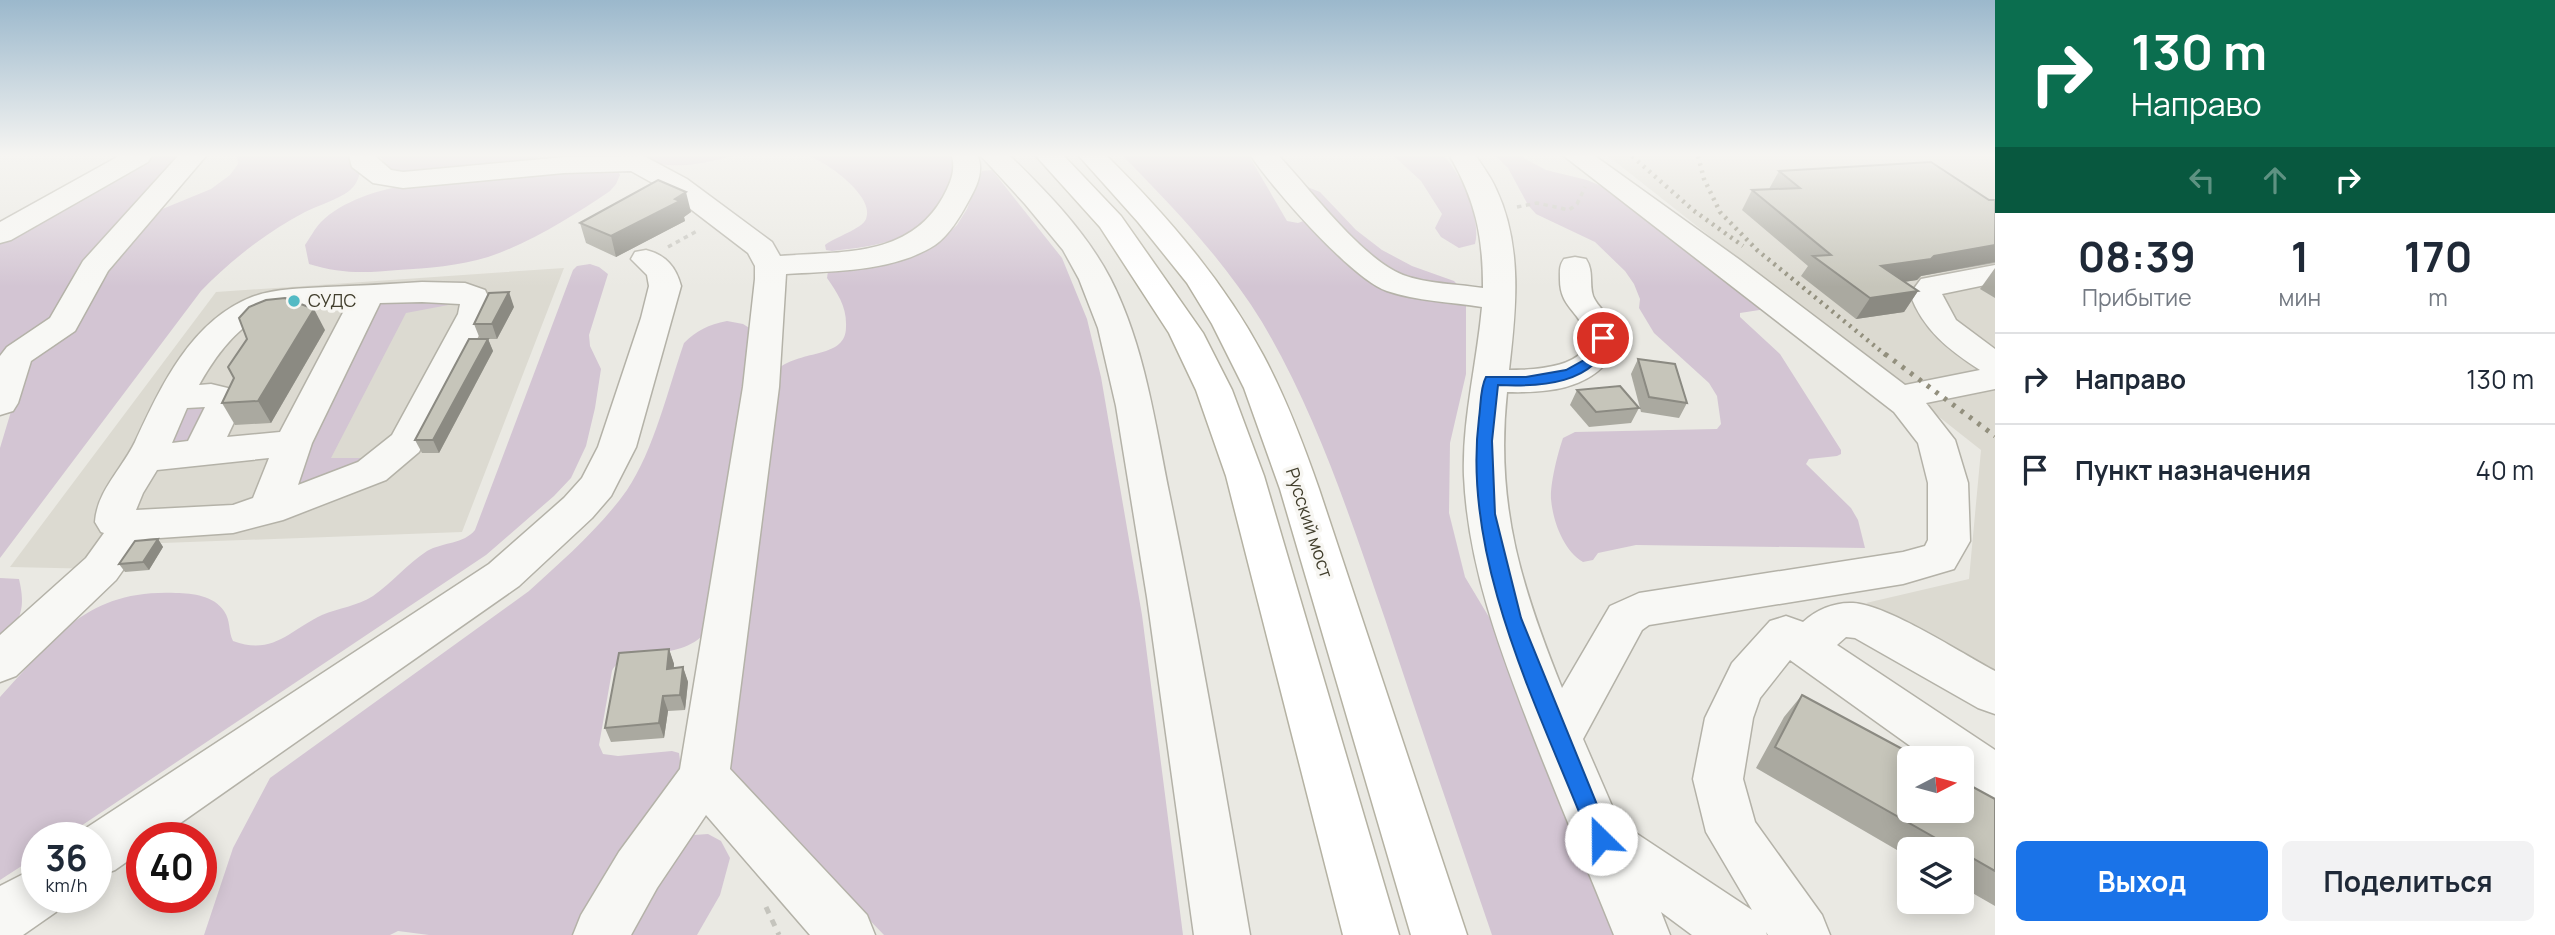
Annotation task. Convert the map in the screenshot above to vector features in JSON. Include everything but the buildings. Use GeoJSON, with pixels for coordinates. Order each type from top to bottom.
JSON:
{"type":"FeatureCollection","features":[{"type":"Feature","properties":{"kind":"main road"},"geometry":{"type":"LineString","coordinates":[[1090,200],[1111,222],[1186,333],[1214,390],[1245,476],[1371,935]]}},
{"type":"Feature","properties":{"kind":"main road","name":"Русский мост"},"geometry":{"type":"LineString","coordinates":[[1134,200],[1200,280],[1229,325],[1260,382],[1293,471],[1439,935]]}},
{"type":"Feature","properties":{"kind":"street"},"geometry":{"type":"LineString","coordinates":[[0,206],[22,200]]}},
{"type":"Feature","properties":{"kind":"street"},"geometry":{"type":"LineString","coordinates":[[0,234],[60,200]]}},
{"type":"Feature","properties":{"kind":"street"},"geometry":{"type":"LineString","coordinates":[[0,403],[12,364],[19,354],[63,324],[94,268],[154,200]]}},
{"type":"Feature","properties":{"kind":"street"},"geometry":{"type":"LineString","coordinates":[[699,200],[761,248],[779,278]]}},
{"type":"Feature","properties":{"kind":"street"},"geometry":{"type":"LineString","coordinates":[[601,935],[638,870],[704,776],[761,387],[771,279],[905,247],[925,238],[941,222],[955,200]]}},
{"type":"Feature","properties":{"kind":"street"},"geometry":{"type":"LineString","coordinates":[[1032,200],[1081,255],[1095,278],[1111,318],[1126,372],[1174,617],[1222,935]]}},
{"type":"Feature","properties":{"kind":"street"},"geometry":{"type":"LineString","coordinates":[[1305,200],[1360,259],[1384,279],[1397,284],[1500,300]]}},
{"type":"Feature","properties":{"kind":"street"},"geometry":{"type":"LineString","coordinates":[[1485,200],[1499,256],[1500,300],[1484,441],[1486,514],[1512,618],[1558,739],[1642,935]]}},
{"type":"Feature","properties":{"kind":"street"},"geometry":{"type":"LineString","coordinates":[[1558,739],[1626,618],[1639,610],[1903,569],[1940,558],[1949,541],[1948,482],[1936,440],[1926,425],[1900,397],[1636,200]]}},
{"type":"Feature","properties":{"kind":"street"},"geometry":{"type":"LineString","coordinates":[[751,210],[784,235],[779,278]]}},
{"type":"Feature","properties":{"kind":"street"},"geometry":{"type":"LineString","coordinates":[[112,841],[504,575],[578,508],[597,486],[617,447],[657,318],[665,286],[662,272],[646,259]]}},
{"type":"Feature","properties":{"kind":"street"},"geometry":{"type":"LineString","coordinates":[[1491,380],[1526,382],[1570,374],[1589,363],[1599,350],[1603,338],[1597,322],[1577,297],[1575,266]]}},
{"type":"Feature","properties":{"kind":"street"},"geometry":{"type":"LineString","coordinates":[[1995,274],[1932,286],[1926,294],[1935,318],[1950,335],[1995,364]]}},
{"type":"Feature","properties":{"kind":"street"},"geometry":{"type":"LineString","coordinates":[[465,293],[474,296],[474,314],[406,443],[372,471],[269,510],[233,519],[133,525],[115,522],[114,511],[146,458],[173,398],[220,330],[242,313],[265,303],[289,298],[368,295],[465,293]]}},
{"type":"Feature","properties":{"kind":"street"},"geometry":{"type":"LineString","coordinates":[[269,510],[293,443],[368,295]]}},
{"type":"Feature","properties":{"kind":"street"},"geometry":{"type":"LineString","coordinates":[[1900,397],[1995,378]]}},
{"type":"Feature","properties":{"kind":"street"},"geometry":{"type":"LineString","coordinates":[[173,398],[211,395],[227,399],[201,452]]}},
{"type":"Feature","properties":{"kind":"street"},"geometry":{"type":"LineString","coordinates":[[146,458],[293,443]]}},
{"type":"Feature","properties":{"kind":"street"},"geometry":{"type":"LineString","coordinates":[[0,663],[101,569],[133,525]]}},
{"type":"Feature","properties":{"kind":"street"},"geometry":{"type":"LineString","coordinates":[[1733,594],[1995,778]]}},
{"type":"Feature","properties":{"kind":"street"},"geometry":{"type":"LineString","coordinates":[[1802,935],[1732,832],[1718,779],[1729,718],[1748,676],[1797,641],[1833,621],[1847,618],[1865,622],[1995,694]]}},
{"type":"Feature","properties":{"kind":"street"},"geometry":{"type":"LineString","coordinates":[[704,776],[846,935]]}},
{"type":"Feature","properties":{"kind":"street"},"geometry":{"type":"LineString","coordinates":[[1601,839],[1739,935]]}},
{"type":"Feature","properties":{"kind":"street"},"geometry":{"type":"LineString","coordinates":[[0,918],[21,904]]}},
{"type":"Feature","properties":{"kind":"path"},"geometry":{"type":"LineString","coordinates":[[1489,212],[1537,203],[1569,210],[1579,200]]}},
{"type":"Feature","properties":{"kind":"path"},"geometry":{"type":"LineString","coordinates":[[646,259],[722,216]]}},
{"type":"Feature","properties":{"kind":"shaded area"},"geometry":{"type":"Polygon","coordinates":[[[81,200],[140,200],[78,270],[49,323],[0,358],[0,241],[81,200]]]}},
{"type":"Feature","properties":{"kind":"shaded area"},"geometry":{"type":"Polygon","coordinates":[[[185,200],[334,200],[305,212],[263,238],[201,291],[0,558],[0,448],[25,365],[79,323],[107,267],[160,210],[185,200]]]}},
{"type":"Feature","properties":{"kind":"shaded area"},"geometry":{"type":"Polygon","coordinates":[[[356,200],[596,200],[535,237],[504,251],[466,263],[375,272],[343,271],[309,264],[305,245],[319,224],[356,200]]]}},
{"type":"Feature","properties":{"kind":"shaded area"},"geometry":{"type":"Polygon","coordinates":[[[942,200],[923,224],[910,233],[881,244],[826,250],[825,245],[864,223],[867,210],[864,201],[942,200]]]}},
{"type":"Feature","properties":{"kind":"shaded area"},"geometry":{"type":"Polygon","coordinates":[[[971,200],[1016,200],[1062,258],[1087,319],[1101,377],[1142,615],[1183,935],[884,935],[736,782],[728,759],[778,369],[799,358],[831,349],[844,337],[845,313],[827,278],[828,271],[941,240],[957,225],[971,200]]]}},
{"type":"Feature","properties":{"kind":"shaded area"},"geometry":{"type":"Polygon","coordinates":[[[1164,200],[1275,200],[1287,221],[1298,223],[1306,220],[1305,200],[1327,200],[1356,230],[1382,250],[1412,266],[1454,281],[1466,294],[1466,374],[1450,443],[1449,513],[1465,577],[1529,684],[1626,935],[1492,935],[1359,543],[1300,393],[1247,299],[1215,256],[1164,200]]]}},
{"type":"Feature","properties":{"kind":"shaded area"},"geometry":{"type":"Polygon","coordinates":[[[1433,200],[1469,200],[1476,223],[1475,244],[1459,248],[1441,237],[1435,228],[1442,214],[1433,200]]]}},
{"type":"Feature","properties":{"kind":"shaded area"},"geometry":{"type":"Polygon","coordinates":[[[1525,200],[1625,200],[1766,309],[1740,313],[1740,317],[1780,354],[1841,450],[1841,454],[1837,456],[1809,459],[1806,464],[1851,508],[1858,520],[1865,548],[1636,545],[1598,553],[1593,560],[1583,562],[1570,551],[1557,526],[1551,499],[1553,477],[1563,438],[1575,432],[1717,429],[1721,424],[1717,396],[1709,383],[1654,333],[1639,308],[1640,299],[1625,271],[1595,242],[1536,214],[1525,200]]]}},
{"type":"Feature","properties":{"kind":"shaded area"},"geometry":{"type":"Polygon","coordinates":[[[1663,200],[1995,200],[1995,688],[1866,603],[1969,579],[1981,450],[1663,200]]]}},
{"type":"Feature","properties":{"kind":"shaded area"},"geometry":{"type":"Polygon","coordinates":[[[590,264],[608,274],[589,335],[590,346],[601,369],[595,408],[586,446],[571,478],[486,555],[87,822],[21,822],[21,866],[0,880],[0,697],[38,655],[75,621],[95,609],[118,599],[145,594],[183,593],[209,599],[220,606],[226,615],[233,641],[247,645],[270,643],[322,615],[367,599],[427,551],[470,535],[475,530],[573,270],[577,266],[590,264]]]}},
{"type":"Feature","properties":{"kind":"shaded area"},"geometry":{"type":"Polygon","coordinates":[[[564,268],[462,532],[136,544],[101,569],[10,567],[216,292],[564,268]]]}},
{"type":"Feature","properties":{"kind":"shaded area"},"geometry":{"type":"Polygon","coordinates":[[[388,300],[459,303],[406,313],[331,458],[371,458],[300,484],[295,483],[305,441],[378,304],[388,300]]]}},
{"type":"Feature","properties":{"kind":"shaded area"},"geometry":{"type":"Polygon","coordinates":[[[727,321],[743,324],[751,329],[752,337],[709,628],[698,640],[685,647],[629,657],[619,662],[612,671],[599,745],[603,754],[618,756],[672,751],[679,753],[681,767],[677,780],[619,857],[572,935],[429,935],[398,931],[390,935],[204,935],[211,913],[217,913],[217,896],[233,848],[270,778],[529,591],[581,543],[616,504],[637,474],[660,419],[684,343],[714,324],[727,321]]]}},
{"type":"Feature","properties":{"kind":"shaded area"},"geometry":{"type":"Polygon","coordinates":[[[207,407],[194,441],[169,447],[182,412],[207,407]]]}},
{"type":"Feature","properties":{"kind":"shaded area"},"geometry":{"type":"Polygon","coordinates":[[[0,578],[19,579],[22,607],[13,628],[0,642],[0,578]]]}},
{"type":"Feature","properties":{"kind":"shaded area"},"geometry":{"type":"Polygon","coordinates":[[[708,834],[721,841],[730,858],[720,895],[697,935],[630,935],[680,849],[694,835],[708,834]]]}},
{"type":"Feature","properties":{"kind":"railway"},"geometry":{"type":"LineString","coordinates":[[1681,200],[1743,246]]}},
{"type":"Feature","properties":{"kind":"railway"},"geometry":{"type":"LineString","coordinates":[[1714,200],[1720,212],[1757,250],[1887,356]]}},
{"type":"Feature","properties":{"kind":"railway"},"geometry":{"type":"LineString","coordinates":[[1885,354],[1995,436]]}},
{"type":"Feature","properties":{"kind":"place","name":"СУДС"},"geometry":{"type":"Point","coordinates":[294,301]}},
{"type":"Feature","properties":{"kind":"route"},"geometry":{"type":"LineString","coordinates":[[1601,839],[1558,739],[1512,618],[1486,514],[1484,441],[1491,380],[1526,382],[1570,374],[1589,363],[1599,350],[1603,338]]}}]}
